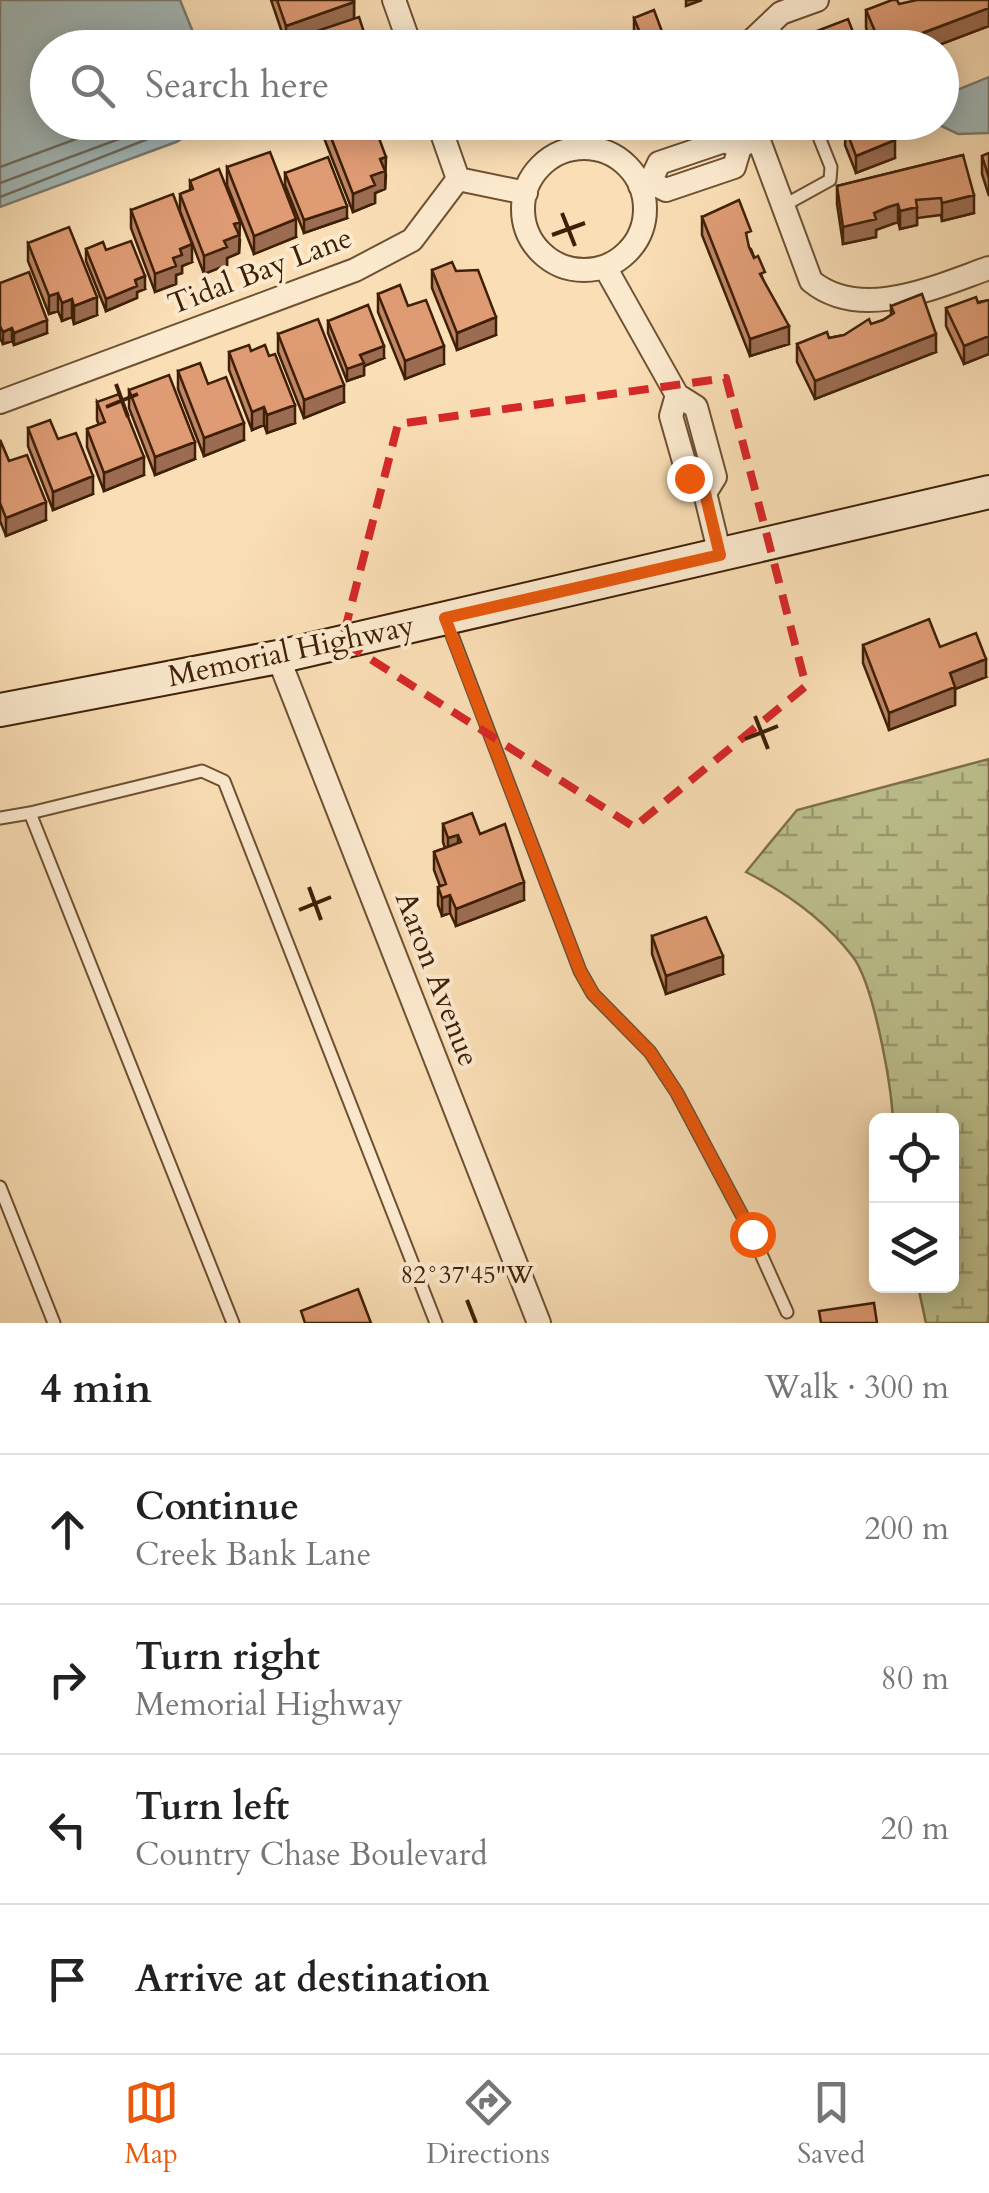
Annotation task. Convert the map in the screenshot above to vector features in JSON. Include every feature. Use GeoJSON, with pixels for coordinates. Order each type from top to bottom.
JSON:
{"type":"FeatureCollection","features":[{"type":"Feature","properties":{"kind":"street"},"geometry":{"type":"LineString","coordinates":[[394,0],[405,30]]}},
{"type":"Feature","properties":{"kind":"street"},"geometry":{"type":"LineString","coordinates":[[761,30],[770,20],[817,0]]}},
{"type":"Feature","properties":{"kind":"street"},"geometry":{"type":"LineString","coordinates":[[444,140],[458,179],[526,193]]}},
{"type":"Feature","properties":{"kind":"street"},"geometry":{"type":"LineString","coordinates":[[645,184],[614,156],[576,148],[557,154],[540,167],[526,193],[524,224],[546,258],[574,269],[605,266],[635,242],[643,224],[645,184],[659,163],[724,140]]}},
{"type":"Feature","properties":{"kind":"street"},"geometry":{"type":"LineString","coordinates":[[751,140],[811,281],[829,296],[905,297],[989,268]]}},
{"type":"Feature","properties":{"kind":"street","name":"Tidal Bay Lane"},"geometry":{"type":"LineString","coordinates":[[0,402],[355,270],[412,240],[458,179]]}},
{"type":"Feature","properties":{"kind":"street"},"geometry":{"type":"LineString","coordinates":[[605,266],[677,395],[671,416],[689,478],[705,493],[720,555]]}},
{"type":"Feature","properties":{"kind":"street","name":"Memorial Highway"},"geometry":{"type":"LineString","coordinates":[[0,710],[278,657],[989,492]]}},
{"type":"Feature","properties":{"kind":"street","name":"Aaron Avenue"},"geometry":{"type":"LineString","coordinates":[[278,657],[539,1323]]}},
{"type":"Feature","properties":{"kind":"lane"},"geometry":{"type":"LineString","coordinates":[[770,20],[774,30]]}},
{"type":"Feature","properties":{"kind":"lane"},"geometry":{"type":"LineString","coordinates":[[781,207],[830,180],[831,167],[820,140]]}},
{"type":"Feature","properties":{"kind":"lane"},"geometry":{"type":"LineString","coordinates":[[445,618],[580,971],[593,994],[650,1052],[677,1093],[747,1224],[787,1312]]}},
{"type":"Feature","properties":{"kind":"lane"},"geometry":{"type":"LineString","coordinates":[[0,818],[202,771],[224,780],[436,1323]]}},
{"type":"Feature","properties":{"kind":"lane"},"geometry":{"type":"LineString","coordinates":[[30,813],[233,1323]]}},
{"type":"Feature","properties":{"kind":"lane"},"geometry":{"type":"LineString","coordinates":[[0,1187],[54,1323]]}},
{"type":"Feature","properties":{"kind":"highlighted area"},"geometry":{"type":"Polygon","coordinates":[[[726,378],[806,686],[634,827],[342,641],[398,424],[726,378]]]}},
{"type":"Feature","properties":{"kind":"green space"},"geometry":{"type":"Polygon","coordinates":[[[989,759],[989,1323],[926,1323],[920,1293],[959,1293],[959,1113],[892,1113],[874,1011],[853,957],[804,908],[746,872],[797,810],[989,759]]]}},
{"type":"Feature","properties":{"kind":"water"},"geometry":{"type":"Polygon","coordinates":[[[0,0],[180,0],[192,30],[30,30],[30,140],[179,140],[0,207],[0,0]]]}},
{"type":"Feature","properties":{"kind":"water"},"geometry":{"type":"Polygon","coordinates":[[[989,77],[989,133],[959,134],[959,89],[989,77]]]}},
{"type":"Feature","properties":{"kind":"building"},"geometry":{"type":"Polygon","coordinates":[[[277,0],[354,0],[354,2],[286,26],[277,0]]]}},
{"type":"Feature","properties":{"kind":"building"},"geometry":{"type":"Polygon","coordinates":[[[892,0],[899,4],[917,0],[989,0],[989,8],[930,30],[874,30],[866,10],[892,0]]]}},
{"type":"Feature","properties":{"kind":"building"},"geometry":{"type":"Polygon","coordinates":[[[654,10],[661,30],[639,30],[634,18],[654,10]]]}},
{"type":"Feature","properties":{"kind":"building"},"geometry":{"type":"Polygon","coordinates":[[[359,17],[363,30],[320,30],[359,17]]]}},
{"type":"Feature","properties":{"kind":"building"},"geometry":{"type":"Polygon","coordinates":[[[848,19],[852,30],[819,30],[848,19]]]}},
{"type":"Feature","properties":{"kind":"building"},"geometry":{"type":"Polygon","coordinates":[[[332,140],[380,140],[386,157],[380,159],[385,171],[371,176],[375,185],[353,194],[332,140]]]}},
{"type":"Feature","properties":{"kind":"building"},"geometry":{"type":"Polygon","coordinates":[[[850,140],[895,140],[856,156],[850,140]]]}},
{"type":"Feature","properties":{"kind":"building"},"geometry":{"type":"Polygon","coordinates":[[[270,152],[296,219],[254,236],[227,167],[270,152]]]}},
{"type":"Feature","properties":{"kind":"building"},"geometry":{"type":"Polygon","coordinates":[[[989,153],[989,178],[982,156],[989,153]]]}},
{"type":"Feature","properties":{"kind":"building"},"geometry":{"type":"Polygon","coordinates":[[[963,155],[974,195],[942,203],[941,198],[916,200],[917,207],[900,211],[898,204],[874,213],[876,219],[843,227],[837,186],[963,155]]]}},
{"type":"Feature","properties":{"kind":"building"},"geometry":{"type":"Polygon","coordinates":[[[328,157],[347,206],[304,220],[285,173],[328,157]]]}},
{"type":"Feature","properties":{"kind":"building"},"geometry":{"type":"Polygon","coordinates":[[[219,169],[240,222],[234,224],[239,235],[224,241],[227,247],[204,256],[180,194],[193,189],[190,181],[219,169]]]}},
{"type":"Feature","properties":{"kind":"building"},"geometry":{"type":"Polygon","coordinates":[[[173,194],[192,244],[180,249],[182,255],[173,258],[176,266],[155,274],[131,210],[173,194]]]}},
{"type":"Feature","properties":{"kind":"building"},"geometry":{"type":"Polygon","coordinates":[[[739,200],[751,231],[746,233],[749,247],[754,258],[758,256],[765,272],[760,274],[789,326],[750,339],[702,217],[739,200]]]}},
{"type":"Feature","properties":{"kind":"building"},"geometry":{"type":"Polygon","coordinates":[[[69,227],[97,297],[74,306],[72,299],[62,303],[58,293],[49,296],[28,243],[69,227]]]}},
{"type":"Feature","properties":{"kind":"building"},"geometry":{"type":"Polygon","coordinates":[[[131,241],[145,276],[135,280],[137,286],[106,299],[86,249],[103,242],[106,250],[131,241]]]}},
{"type":"Feature","properties":{"kind":"building"},"geometry":{"type":"Polygon","coordinates":[[[452,262],[456,271],[478,270],[496,317],[457,333],[432,270],[452,262]]]}},
{"type":"Feature","properties":{"kind":"building"},"geometry":{"type":"Polygon","coordinates":[[[29,272],[47,320],[14,333],[12,328],[3,332],[0,283],[29,272]]]}},
{"type":"Feature","properties":{"kind":"building"},"geometry":{"type":"Polygon","coordinates":[[[400,285],[408,306],[426,300],[444,346],[405,361],[378,294],[400,285]]]}},
{"type":"Feature","properties":{"kind":"building"},"geometry":{"type":"Polygon","coordinates":[[[922,294],[936,334],[815,381],[797,344],[827,332],[829,338],[844,335],[869,319],[871,324],[883,320],[894,313],[891,306],[922,294]]]}},
{"type":"Feature","properties":{"kind":"building"},"geometry":{"type":"Polygon","coordinates":[[[976,297],[978,303],[989,300],[989,336],[964,346],[946,308],[976,297]]]}},
{"type":"Feature","properties":{"kind":"building"},"geometry":{"type":"Polygon","coordinates":[[[368,305],[384,346],[360,355],[364,363],[347,369],[328,321],[368,305]]]}},
{"type":"Feature","properties":{"kind":"building"},"geometry":{"type":"Polygon","coordinates":[[[318,319],[344,385],[304,400],[278,334],[318,319]]]}},
{"type":"Feature","properties":{"kind":"building"},"geometry":{"type":"Polygon","coordinates":[[[249,345],[251,351],[265,345],[269,356],[275,354],[295,405],[267,415],[264,407],[252,412],[229,352],[249,345]]]}},
{"type":"Feature","properties":{"kind":"building"},"geometry":{"type":"Polygon","coordinates":[[[200,363],[208,384],[226,377],[244,423],[204,438],[178,371],[200,363]]]}},
{"type":"Feature","properties":{"kind":"building"},"geometry":{"type":"Polygon","coordinates":[[[169,375],[195,442],[155,457],[129,390],[169,375]]]}},
{"type":"Feature","properties":{"kind":"building"},"geometry":{"type":"Polygon","coordinates":[[[119,394],[144,457],[104,473],[87,429],[105,422],[97,402],[119,394]]]}},
{"type":"Feature","properties":{"kind":"building"},"geometry":{"type":"Polygon","coordinates":[[[50,420],[58,439],[76,433],[93,476],[53,492],[28,428],[50,420]]]}},
{"type":"Feature","properties":{"kind":"building"},"geometry":{"type":"Polygon","coordinates":[[[0,440],[9,461],[27,455],[46,502],[6,518],[0,503],[0,440]]]}},
{"type":"Feature","properties":{"kind":"building"},"geometry":{"type":"Polygon","coordinates":[[[929,619],[940,647],[976,633],[986,659],[950,673],[955,687],[889,713],[863,645],[929,619]]]}},
{"type":"Feature","properties":{"kind":"building"},"geometry":{"type":"Polygon","coordinates":[[[472,813],[480,834],[505,824],[524,882],[456,909],[450,895],[442,898],[438,887],[446,884],[434,852],[461,842],[458,835],[448,838],[443,824],[472,813]]]}},
{"type":"Feature","properties":{"kind":"building"},"geometry":{"type":"Polygon","coordinates":[[[706,917],[723,956],[666,976],[652,936],[706,917]]]}},
{"type":"Feature","properties":{"kind":"building"},"geometry":{"type":"Polygon","coordinates":[[[358,1289],[371,1323],[305,1323],[301,1311],[358,1289]]]}},
{"type":"Feature","properties":{"kind":"building"},"geometry":{"type":"Polygon","coordinates":[[[874,1303],[877,1323],[821,1323],[819,1311],[874,1303]]]}},
{"type":"Feature","properties":{"kind":"route"},"geometry":{"type":"LineString","coordinates":[[689,478],[705,493],[720,555],[445,618],[580,971],[593,994],[650,1052],[677,1093],[724,1188],[752,1234]]}}]}
